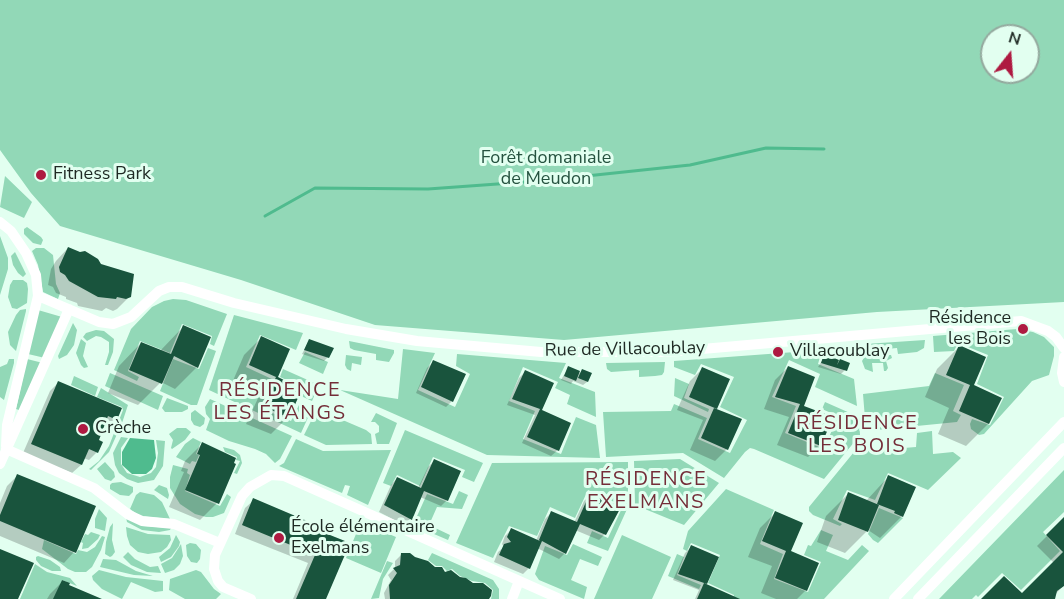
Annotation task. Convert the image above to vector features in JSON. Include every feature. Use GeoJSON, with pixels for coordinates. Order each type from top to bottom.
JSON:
{"type":"FeatureCollection","features":[{"type":"Feature","properties":{"kind":"street"},"geometry":{"type":"LineString","coordinates":[[0,222],[11,231],[32,264],[39,296],[8,426],[6,449],[0,464]]}},
{"type":"Feature","properties":{"kind":"street","name":"Rue de Villacoublay"},"geometry":{"type":"LineString","coordinates":[[69,309],[99,322],[113,324],[131,317],[159,291],[169,287],[182,287],[234,303],[335,327],[417,341],[489,348],[565,352],[668,352],[1021,321],[1048,331],[1064,348]]}},
{"type":"Feature","properties":{"kind":"street"},"geometry":{"type":"LineString","coordinates":[[8,426],[69,309],[39,296]]}},
{"type":"Feature","properties":{"kind":"street"},"geometry":{"type":"LineString","coordinates":[[1064,357],[1062,373],[1064,382]]}},
{"type":"Feature","properties":{"kind":"street"},"geometry":{"type":"LineString","coordinates":[[894,599],[1064,422]]}},
{"type":"Feature","properties":{"kind":"street"},"geometry":{"type":"LineString","coordinates":[[918,599],[1064,448]]}},
{"type":"Feature","properties":{"kind":"street"},"geometry":{"type":"LineString","coordinates":[[6,449],[94,488],[129,515],[142,521],[174,524],[220,543]]}},
{"type":"Feature","properties":{"kind":"street"},"geometry":{"type":"LineString","coordinates":[[251,599],[223,587],[215,577],[215,555],[246,491],[259,480],[271,475],[284,477],[368,513],[560,599]]}},
{"type":"Feature","properties":{"kind":"street"},"geometry":{"type":"LineString","coordinates":[[512,599],[519,581]]}},
{"type":"Feature","properties":{"kind":"green space","name":"Forêt domaniale de Meudon"},"geometry":{"type":"Polygon","coordinates":[[[0,0],[1064,0],[1064,302],[877,312],[564,340],[375,325],[241,280],[60,226],[31,193],[0,150],[0,0]]]}},
{"type":"Feature","properties":{"kind":"green space"},"geometry":{"type":"Polygon","coordinates":[[[5,176],[32,202],[24,218],[0,207],[5,176]]]}},
{"type":"Feature","properties":{"kind":"green space"},"geometry":{"type":"Polygon","coordinates":[[[27,227],[41,237],[43,240],[41,245],[33,243],[24,234],[24,229],[27,227]]]}},
{"type":"Feature","properties":{"kind":"green space"},"geometry":{"type":"Polygon","coordinates":[[[0,236],[8,258],[8,269],[0,295],[0,236]]]}},
{"type":"Feature","properties":{"kind":"green space"},"geometry":{"type":"Polygon","coordinates":[[[36,248],[44,248],[53,255],[56,284],[60,293],[58,299],[43,292],[38,265],[32,251],[36,248]]]}},
{"type":"Feature","properties":{"kind":"green space"},"geometry":{"type":"Polygon","coordinates":[[[15,252],[26,274],[23,277],[13,265],[11,256],[15,252]]]}},
{"type":"Feature","properties":{"kind":"green space"},"geometry":{"type":"Polygon","coordinates":[[[13,280],[23,280],[27,283],[28,289],[27,303],[17,309],[12,308],[8,297],[13,280]]]}},
{"type":"Feature","properties":{"kind":"green space"},"geometry":{"type":"Polygon","coordinates":[[[173,299],[186,300],[227,314],[214,346],[210,344],[212,336],[182,324],[170,353],[140,341],[128,371],[139,377],[137,381],[114,370],[131,329],[152,307],[173,299]]]}},
{"type":"Feature","properties":{"kind":"green space"},"geometry":{"type":"Polygon","coordinates":[[[26,309],[16,351],[10,345],[8,332],[16,315],[20,310],[26,309]]]}},
{"type":"Feature","properties":{"kind":"green space"},"geometry":{"type":"Polygon","coordinates":[[[38,310],[62,317],[45,358],[28,354],[38,310]]]}},
{"type":"Feature","properties":{"kind":"green space"},"geometry":{"type":"Polygon","coordinates":[[[234,315],[303,333],[296,350],[260,335],[246,367],[274,380],[261,408],[291,421],[299,405],[311,411],[301,433],[209,390],[234,315]]]}},
{"type":"Feature","properties":{"kind":"green space"},"geometry":{"type":"Polygon","coordinates":[[[73,323],[77,330],[74,345],[67,355],[59,359],[58,356],[73,323]]]}},
{"type":"Feature","properties":{"kind":"green space"},"geometry":{"type":"Polygon","coordinates":[[[1017,329],[1044,337],[1054,347],[1049,375],[1032,381],[984,434],[979,435],[971,429],[972,419],[990,425],[1004,397],[977,384],[988,355],[958,343],[954,351],[934,352],[933,336],[1017,329]]]}},
{"type":"Feature","properties":{"kind":"green space"},"geometry":{"type":"Polygon","coordinates":[[[96,330],[104,331],[114,339],[113,352],[108,365],[105,365],[109,342],[96,336],[87,341],[83,337],[86,333],[96,330]]]}},
{"type":"Feature","properties":{"kind":"green space"},"geometry":{"type":"Polygon","coordinates":[[[81,339],[86,343],[83,356],[88,367],[84,368],[76,353],[81,339]]]}},
{"type":"Feature","properties":{"kind":"green space"},"geometry":{"type":"Polygon","coordinates":[[[925,340],[924,348],[917,352],[898,354],[897,348],[875,350],[868,348],[865,344],[925,340]]]}},
{"type":"Feature","properties":{"kind":"green space"},"geometry":{"type":"Polygon","coordinates":[[[349,341],[394,350],[394,353],[389,362],[376,360],[376,354],[350,348],[349,341]]]}},
{"type":"Feature","properties":{"kind":"green space"},"geometry":{"type":"Polygon","coordinates":[[[208,348],[216,351],[197,405],[191,405],[160,391],[173,359],[199,369],[208,348]]]}},
{"type":"Feature","properties":{"kind":"green space"},"geometry":{"type":"Polygon","coordinates":[[[403,349],[435,353],[418,390],[455,407],[470,374],[456,366],[457,354],[566,363],[559,378],[595,392],[596,417],[567,404],[570,395],[555,388],[558,382],[523,367],[509,401],[535,411],[523,439],[561,454],[576,417],[596,425],[600,458],[487,455],[340,390],[398,399],[403,349]]]}},
{"type":"Feature","properties":{"kind":"green space"},"geometry":{"type":"Polygon","coordinates":[[[822,350],[818,364],[854,379],[857,406],[815,387],[820,374],[789,360],[772,397],[796,406],[785,433],[824,449],[838,416],[822,409],[825,402],[859,417],[860,435],[824,479],[750,448],[724,478],[683,453],[606,457],[603,412],[671,411],[674,404],[707,418],[698,439],[730,453],[747,420],[720,407],[734,377],[701,364],[695,375],[674,367],[674,361],[822,350]]]}},
{"type":"Feature","properties":{"kind":"green space"},"geometry":{"type":"Polygon","coordinates":[[[305,352],[328,362],[323,374],[299,363],[305,352]]]}},
{"type":"Feature","properties":{"kind":"green space"},"geometry":{"type":"Polygon","coordinates":[[[346,355],[362,357],[361,365],[352,363],[351,371],[347,369],[346,355]]]}},
{"type":"Feature","properties":{"kind":"green space"},"geometry":{"type":"Polygon","coordinates":[[[891,355],[892,358],[886,361],[888,368],[886,371],[884,371],[883,363],[872,363],[873,372],[865,369],[862,361],[865,356],[891,355]]]}},
{"type":"Feature","properties":{"kind":"green space"},"geometry":{"type":"Polygon","coordinates":[[[9,359],[14,359],[14,363],[4,400],[0,397],[0,367],[7,364],[9,359]]]}},
{"type":"Feature","properties":{"kind":"green space"},"geometry":{"type":"Polygon","coordinates":[[[27,359],[43,363],[22,411],[16,409],[27,359]]]}},
{"type":"Feature","properties":{"kind":"green space"},"geometry":{"type":"Polygon","coordinates":[[[665,362],[662,375],[639,377],[639,370],[611,372],[607,369],[606,363],[665,362]]]}},
{"type":"Feature","properties":{"kind":"green space"},"geometry":{"type":"Polygon","coordinates":[[[283,369],[319,385],[312,401],[301,396],[304,388],[280,377],[283,369]]]}},
{"type":"Feature","properties":{"kind":"green space"},"geometry":{"type":"Polygon","coordinates":[[[110,373],[163,396],[158,410],[105,386],[110,373]]]}},
{"type":"Feature","properties":{"kind":"green space"},"geometry":{"type":"Polygon","coordinates":[[[935,373],[964,385],[953,411],[961,415],[957,422],[866,431],[863,394],[929,386],[935,373]]]}},
{"type":"Feature","properties":{"kind":"green space"},"geometry":{"type":"Polygon","coordinates":[[[74,376],[98,387],[95,396],[71,385],[74,376]]]}},
{"type":"Feature","properties":{"kind":"green space"},"geometry":{"type":"Polygon","coordinates":[[[675,378],[689,384],[684,398],[709,409],[708,412],[674,396],[675,378]]]}},
{"type":"Feature","properties":{"kind":"green space"},"geometry":{"type":"Polygon","coordinates":[[[101,388],[128,405],[109,452],[91,470],[89,469],[99,461],[109,446],[123,410],[122,407],[97,397],[101,388]]]}},
{"type":"Feature","properties":{"kind":"green space"},"geometry":{"type":"Polygon","coordinates":[[[167,398],[188,406],[188,409],[182,412],[165,412],[162,408],[167,398]]]}},
{"type":"Feature","properties":{"kind":"green space"},"geometry":{"type":"Polygon","coordinates":[[[210,399],[292,436],[280,459],[275,463],[266,454],[206,430],[210,419],[205,407],[210,399]]]}},
{"type":"Feature","properties":{"kind":"green space"},"geometry":{"type":"Polygon","coordinates":[[[317,409],[366,430],[371,434],[372,444],[326,445],[304,435],[317,409]]]}},
{"type":"Feature","properties":{"kind":"green space"},"geometry":{"type":"Polygon","coordinates":[[[195,410],[205,418],[204,424],[200,427],[194,425],[191,420],[191,413],[195,410]]]}},
{"type":"Feature","properties":{"kind":"green space"},"geometry":{"type":"Polygon","coordinates":[[[376,413],[397,423],[389,444],[377,444],[375,434],[379,432],[379,426],[371,422],[376,413]]]}},
{"type":"Feature","properties":{"kind":"green space"},"geometry":{"type":"Polygon","coordinates":[[[177,428],[186,428],[191,432],[185,440],[172,449],[173,440],[169,434],[177,428]]]}},
{"type":"Feature","properties":{"kind":"green space"},"geometry":{"type":"Polygon","coordinates":[[[405,430],[483,463],[474,482],[462,477],[465,470],[433,457],[420,486],[397,475],[391,486],[383,483],[405,430]]]}},
{"type":"Feature","properties":{"kind":"green space"},"geometry":{"type":"Polygon","coordinates":[[[932,431],[933,454],[953,452],[961,458],[928,490],[888,473],[875,500],[847,490],[833,519],[842,524],[840,526],[813,515],[809,511],[809,507],[854,452],[916,447],[917,433],[932,431]]]}},
{"type":"Feature","properties":{"kind":"green space"},"geometry":{"type":"Polygon","coordinates":[[[121,437],[128,438],[121,448],[121,464],[127,473],[140,477],[151,473],[156,467],[158,453],[156,440],[165,441],[163,466],[154,480],[138,483],[119,473],[113,453],[121,437]]]}},
{"type":"Feature","properties":{"kind":"green space"},"geometry":{"type":"Polygon","coordinates":[[[193,438],[201,442],[196,454],[199,455],[196,462],[192,461],[190,464],[176,457],[185,444],[193,438]]]}},
{"type":"Feature","properties":{"kind":"green space"},"geometry":{"type":"Polygon","coordinates":[[[296,439],[323,451],[391,450],[368,505],[347,495],[350,486],[345,485],[342,493],[279,466],[284,463],[296,439]]]}},
{"type":"Feature","properties":{"kind":"green space"},"geometry":{"type":"Polygon","coordinates":[[[223,447],[234,450],[240,455],[242,463],[237,474],[234,473],[240,461],[236,460],[237,457],[225,452],[223,447]]]}},
{"type":"Feature","properties":{"kind":"green space"},"geometry":{"type":"Polygon","coordinates":[[[680,459],[719,483],[684,525],[635,505],[634,461],[680,459]]]}},
{"type":"Feature","properties":{"kind":"green space"},"geometry":{"type":"Polygon","coordinates":[[[105,462],[114,472],[115,477],[111,481],[105,479],[97,469],[105,462]]]}},
{"type":"Feature","properties":{"kind":"green space"},"geometry":{"type":"Polygon","coordinates":[[[628,462],[628,507],[608,551],[587,543],[592,531],[608,538],[623,506],[588,490],[575,518],[550,507],[537,536],[509,526],[493,558],[456,543],[492,463],[628,462]]]}},
{"type":"Feature","properties":{"kind":"green space"},"geometry":{"type":"Polygon","coordinates":[[[173,465],[188,469],[187,473],[190,475],[185,491],[220,506],[227,494],[231,497],[224,513],[206,517],[195,514],[180,504],[170,488],[173,465]]]}},
{"type":"Feature","properties":{"kind":"green space"},"geometry":{"type":"Polygon","coordinates":[[[1064,470],[1064,512],[1043,532],[1060,551],[1021,590],[1002,573],[978,597],[976,595],[972,599],[939,599],[1064,470]]]}},
{"type":"Feature","properties":{"kind":"green space"},"geometry":{"type":"Polygon","coordinates":[[[121,482],[133,487],[133,492],[129,496],[120,495],[110,489],[112,483],[121,482]]]}},
{"type":"Feature","properties":{"kind":"green space"},"geometry":{"type":"Polygon","coordinates":[[[159,485],[167,488],[168,499],[154,490],[159,485]]]}},
{"type":"Feature","properties":{"kind":"green space"},"geometry":{"type":"Polygon","coordinates":[[[726,489],[774,510],[760,544],[783,554],[774,579],[808,592],[821,562],[804,555],[808,545],[811,546],[821,530],[833,535],[826,551],[848,560],[862,545],[869,551],[824,599],[733,599],[734,595],[708,583],[720,555],[691,543],[687,551],[683,549],[688,531],[726,489]]]}},
{"type":"Feature","properties":{"kind":"green space"},"geometry":{"type":"Polygon","coordinates":[[[459,491],[468,495],[462,509],[437,507],[429,525],[450,535],[448,540],[413,525],[427,494],[453,504],[459,491]]]}},
{"type":"Feature","properties":{"kind":"green space"},"geometry":{"type":"Polygon","coordinates":[[[140,492],[154,495],[162,502],[170,519],[140,516],[130,509],[136,495],[140,492]]]}},
{"type":"Feature","properties":{"kind":"green space"},"geometry":{"type":"Polygon","coordinates":[[[879,508],[903,518],[878,543],[868,534],[879,508]]]}},
{"type":"Feature","properties":{"kind":"green space"},"geometry":{"type":"Polygon","coordinates":[[[99,509],[107,518],[105,531],[95,528],[95,519],[99,509]]]}},
{"type":"Feature","properties":{"kind":"green space"},"geometry":{"type":"Polygon","coordinates":[[[126,517],[142,526],[171,528],[159,532],[142,530],[127,522],[126,517]]]}},
{"type":"Feature","properties":{"kind":"green space"},"geometry":{"type":"Polygon","coordinates":[[[361,522],[396,537],[381,573],[346,558],[361,522]]]}},
{"type":"Feature","properties":{"kind":"green space"},"geometry":{"type":"Polygon","coordinates":[[[113,523],[112,540],[115,552],[110,557],[105,554],[106,542],[113,523]]]}},
{"type":"Feature","properties":{"kind":"green space"},"geometry":{"type":"Polygon","coordinates":[[[126,527],[148,534],[170,535],[171,540],[161,552],[148,554],[138,552],[130,545],[126,527]]]}},
{"type":"Feature","properties":{"kind":"green space"},"geometry":{"type":"Polygon","coordinates":[[[91,532],[100,535],[88,548],[82,549],[83,543],[81,542],[85,534],[88,535],[91,532]]]}},
{"type":"Feature","properties":{"kind":"green space"},"geometry":{"type":"Polygon","coordinates":[[[176,535],[180,542],[179,546],[171,557],[161,562],[159,557],[170,548],[176,535]]]}},
{"type":"Feature","properties":{"kind":"green space"},"geometry":{"type":"Polygon","coordinates":[[[622,535],[671,557],[652,599],[594,599],[622,535]]]}},
{"type":"Feature","properties":{"kind":"green space"},"geometry":{"type":"Polygon","coordinates":[[[102,536],[105,537],[101,550],[92,567],[86,572],[75,572],[68,569],[42,549],[44,540],[76,554],[78,550],[87,552],[95,547],[102,536]]]}},
{"type":"Feature","properties":{"kind":"green space"},"geometry":{"type":"Polygon","coordinates":[[[181,544],[183,556],[180,564],[174,570],[165,573],[161,564],[172,558],[181,544]]]}},
{"type":"Feature","properties":{"kind":"green space"},"geometry":{"type":"Polygon","coordinates":[[[196,544],[201,550],[197,563],[191,562],[187,556],[186,545],[196,544]]]}},
{"type":"Feature","properties":{"kind":"green space"},"geometry":{"type":"Polygon","coordinates":[[[573,544],[602,557],[598,566],[580,559],[571,580],[587,587],[584,599],[539,580],[535,574],[545,546],[567,555],[573,544]]]}},
{"type":"Feature","properties":{"kind":"green space"},"geometry":{"type":"Polygon","coordinates":[[[128,552],[135,559],[150,567],[158,566],[161,573],[147,572],[131,565],[123,557],[128,552]]]}},
{"type":"Feature","properties":{"kind":"green space"},"geometry":{"type":"Polygon","coordinates":[[[432,553],[493,580],[499,589],[499,599],[491,599],[493,590],[485,583],[460,576],[452,569],[447,571],[442,566],[436,566],[428,560],[432,553]]]}},
{"type":"Feature","properties":{"kind":"green space"},"geometry":{"type":"Polygon","coordinates":[[[677,554],[684,557],[677,575],[701,585],[699,589],[668,576],[677,554]]]}},
{"type":"Feature","properties":{"kind":"green space"},"geometry":{"type":"Polygon","coordinates":[[[38,556],[50,560],[60,567],[61,571],[52,571],[41,566],[36,560],[38,556]]]}},
{"type":"Feature","properties":{"kind":"green space"},"geometry":{"type":"Polygon","coordinates":[[[103,559],[116,560],[136,571],[153,576],[134,575],[100,567],[103,559]]]}},
{"type":"Feature","properties":{"kind":"green space"},"geometry":{"type":"Polygon","coordinates":[[[387,561],[393,563],[383,579],[379,598],[371,599],[387,561]]]}},
{"type":"Feature","properties":{"kind":"green space"},"geometry":{"type":"Polygon","coordinates":[[[35,564],[47,572],[70,578],[77,586],[62,580],[54,599],[20,599],[35,564]]]}},
{"type":"Feature","properties":{"kind":"green space"},"geometry":{"type":"Polygon","coordinates":[[[99,570],[126,577],[163,581],[163,591],[155,592],[131,582],[122,599],[102,589],[93,580],[92,576],[99,570]]]}},
{"type":"Feature","properties":{"kind":"green space"},"geometry":{"type":"Polygon","coordinates":[[[196,570],[201,572],[214,589],[221,594],[216,599],[185,599],[169,590],[170,579],[196,570]]]}},
{"type":"Feature","properties":{"kind":"shaded area"},"geometry":{"type":"Polygon","coordinates":[[[130,438],[154,440],[156,458],[152,469],[146,474],[132,474],[122,465],[122,452],[130,438]]]}},
{"type":"Feature","properties":{"kind":"building"},"geometry":{"type":"Polygon","coordinates":[[[68,247],[80,252],[85,251],[98,259],[101,264],[134,274],[131,297],[126,299],[117,297],[116,299],[98,297],[69,281],[60,272],[59,267],[68,247]]]}},
{"type":"Feature","properties":{"kind":"building"},"geometry":{"type":"Polygon","coordinates":[[[183,325],[211,337],[198,368],[174,356],[162,384],[129,370],[141,342],[171,354],[183,325]]]}},
{"type":"Feature","properties":{"kind":"building"},"geometry":{"type":"Polygon","coordinates":[[[261,336],[290,349],[278,377],[302,389],[289,418],[263,406],[276,377],[249,365],[261,336]]]}},
{"type":"Feature","properties":{"kind":"building"},"geometry":{"type":"Polygon","coordinates":[[[309,339],[334,348],[329,358],[304,350],[309,339]]]}},
{"type":"Feature","properties":{"kind":"building"},"geometry":{"type":"Polygon","coordinates":[[[959,345],[986,357],[974,385],[1002,398],[989,424],[959,411],[970,385],[946,375],[959,345]]]}},
{"type":"Feature","properties":{"kind":"building"},"geometry":{"type":"Polygon","coordinates":[[[824,354],[839,360],[837,365],[840,359],[850,363],[847,371],[821,363],[824,354]]]}},
{"type":"Feature","properties":{"kind":"building"},"geometry":{"type":"Polygon","coordinates":[[[433,360],[466,374],[453,402],[421,387],[433,360]]]}},
{"type":"Feature","properties":{"kind":"building"},"geometry":{"type":"Polygon","coordinates":[[[568,366],[580,371],[576,381],[564,376],[568,366]]]}},
{"type":"Feature","properties":{"kind":"building"},"geometry":{"type":"Polygon","coordinates":[[[788,366],[815,377],[804,406],[833,417],[821,446],[788,433],[800,404],[775,397],[788,366]]]}},
{"type":"Feature","properties":{"kind":"building"},"geometry":{"type":"Polygon","coordinates":[[[702,367],[730,379],[717,409],[689,397],[702,367]]]}},
{"type":"Feature","properties":{"kind":"building"},"geometry":{"type":"Polygon","coordinates":[[[582,369],[592,373],[588,382],[578,378],[582,369]]]}},
{"type":"Feature","properties":{"kind":"building"},"geometry":{"type":"Polygon","coordinates":[[[525,370],[554,383],[542,410],[571,423],[559,451],[527,437],[540,409],[512,399],[525,370]]]}},
{"type":"Feature","properties":{"kind":"building","name":"Crèche"},"geometry":{"type":"Polygon","coordinates":[[[58,381],[122,408],[117,420],[108,416],[99,440],[103,442],[98,453],[89,449],[82,465],[31,444],[58,381]]]}},
{"type":"Feature","properties":{"kind":"building"},"geometry":{"type":"Polygon","coordinates":[[[714,408],[742,419],[728,450],[701,438],[714,408]]]}},
{"type":"Feature","properties":{"kind":"building"},"geometry":{"type":"Polygon","coordinates":[[[202,442],[236,458],[234,463],[236,464],[219,504],[185,490],[200,455],[197,454],[202,442]]]}},
{"type":"Feature","properties":{"kind":"building"},"geometry":{"type":"Polygon","coordinates":[[[434,459],[461,471],[448,501],[424,491],[412,520],[384,505],[397,477],[421,488],[434,459]]]}},
{"type":"Feature","properties":{"kind":"building"},"geometry":{"type":"Polygon","coordinates":[[[17,474],[96,506],[76,553],[0,521],[0,515],[17,474]]]}},
{"type":"Feature","properties":{"kind":"building"},"geometry":{"type":"Polygon","coordinates":[[[888,475],[916,487],[903,517],[877,504],[888,475]]]}},
{"type":"Feature","properties":{"kind":"building"},"geometry":{"type":"Polygon","coordinates":[[[848,492],[879,505],[868,532],[838,520],[848,492]]]}},
{"type":"Feature","properties":{"kind":"building"},"geometry":{"type":"Polygon","coordinates":[[[590,493],[621,507],[606,535],[580,524],[566,554],[542,541],[530,569],[499,555],[504,544],[511,542],[507,537],[511,528],[540,541],[551,511],[577,522],[590,493]]]}},
{"type":"Feature","properties":{"kind":"building"},"geometry":{"type":"Polygon","coordinates":[[[253,498],[326,529],[325,533],[350,543],[326,599],[296,599],[315,555],[242,525],[253,498]]]}},
{"type":"Feature","properties":{"kind":"building"},"geometry":{"type":"Polygon","coordinates":[[[775,511],[803,523],[791,551],[819,563],[807,591],[775,578],[786,551],[762,541],[775,511]]]}},
{"type":"Feature","properties":{"kind":"building"},"geometry":{"type":"Polygon","coordinates":[[[1064,517],[1064,586],[1057,591],[1055,599],[981,599],[1004,576],[1022,593],[1063,552],[1046,535],[1064,517]]]}},
{"type":"Feature","properties":{"kind":"building"},"geometry":{"type":"Polygon","coordinates":[[[691,545],[719,557],[707,584],[678,574],[691,545]]]}},
{"type":"Feature","properties":{"kind":"building"},"geometry":{"type":"Polygon","coordinates":[[[0,549],[34,563],[18,599],[0,599],[0,549]]]}},
{"type":"Feature","properties":{"kind":"building"},"geometry":{"type":"Polygon","coordinates":[[[401,553],[410,553],[428,561],[435,567],[442,567],[445,572],[451,570],[473,583],[483,583],[492,590],[491,596],[489,599],[390,599],[389,585],[397,573],[393,568],[400,565],[401,553]]]}},
{"type":"Feature","properties":{"kind":"building"},"geometry":{"type":"Polygon","coordinates":[[[62,580],[70,583],[69,585],[102,599],[53,599],[62,580]]]}},
{"type":"Feature","properties":{"kind":"building"},"geometry":{"type":"Polygon","coordinates":[[[704,583],[740,599],[697,599],[704,583]]]}},
{"type":"Feature","properties":{"kind":"waterway"},"geometry":{"type":"LineString","coordinates":[[265,216],[315,188],[428,189],[539,181],[690,165],[766,148],[824,149]]}},
{"type":"Feature","properties":{"kind":"place","name":"Fitness Park"},"geometry":{"type":"Point","coordinates":[41,175]}},
{"type":"Feature","properties":{"kind":"place","name":"Résidence les Bois"},"geometry":{"type":"Point","coordinates":[1023,329]}},
{"type":"Feature","properties":{"kind":"place","name":"Villacoublay"},"geometry":{"type":"Point","coordinates":[778,352]}},
{"type":"Feature","properties":{"kind":"place","name":"Crèche"},"geometry":{"type":"Point","coordinates":[83,429]}},
{"type":"Feature","properties":{"kind":"place","name":"École élémentaire Exelmans"},"geometry":{"type":"Point","coordinates":[279,538]}},
{"type":"Feature","properties":{"kind":"district","name":"RÉSIDENCE LES ÉTANGS"},"geometry":{"type":"Point","coordinates":[280,402]}},
{"type":"Feature","properties":{"kind":"district","name":"RÉSIDENCE LES BOIS"},"geometry":{"type":"Point","coordinates":[857,436]}},
{"type":"Feature","properties":{"kind":"district","name":"RÉSIDENCE EXELMANS"},"geometry":{"type":"Point","coordinates":[646,492]}}]}
